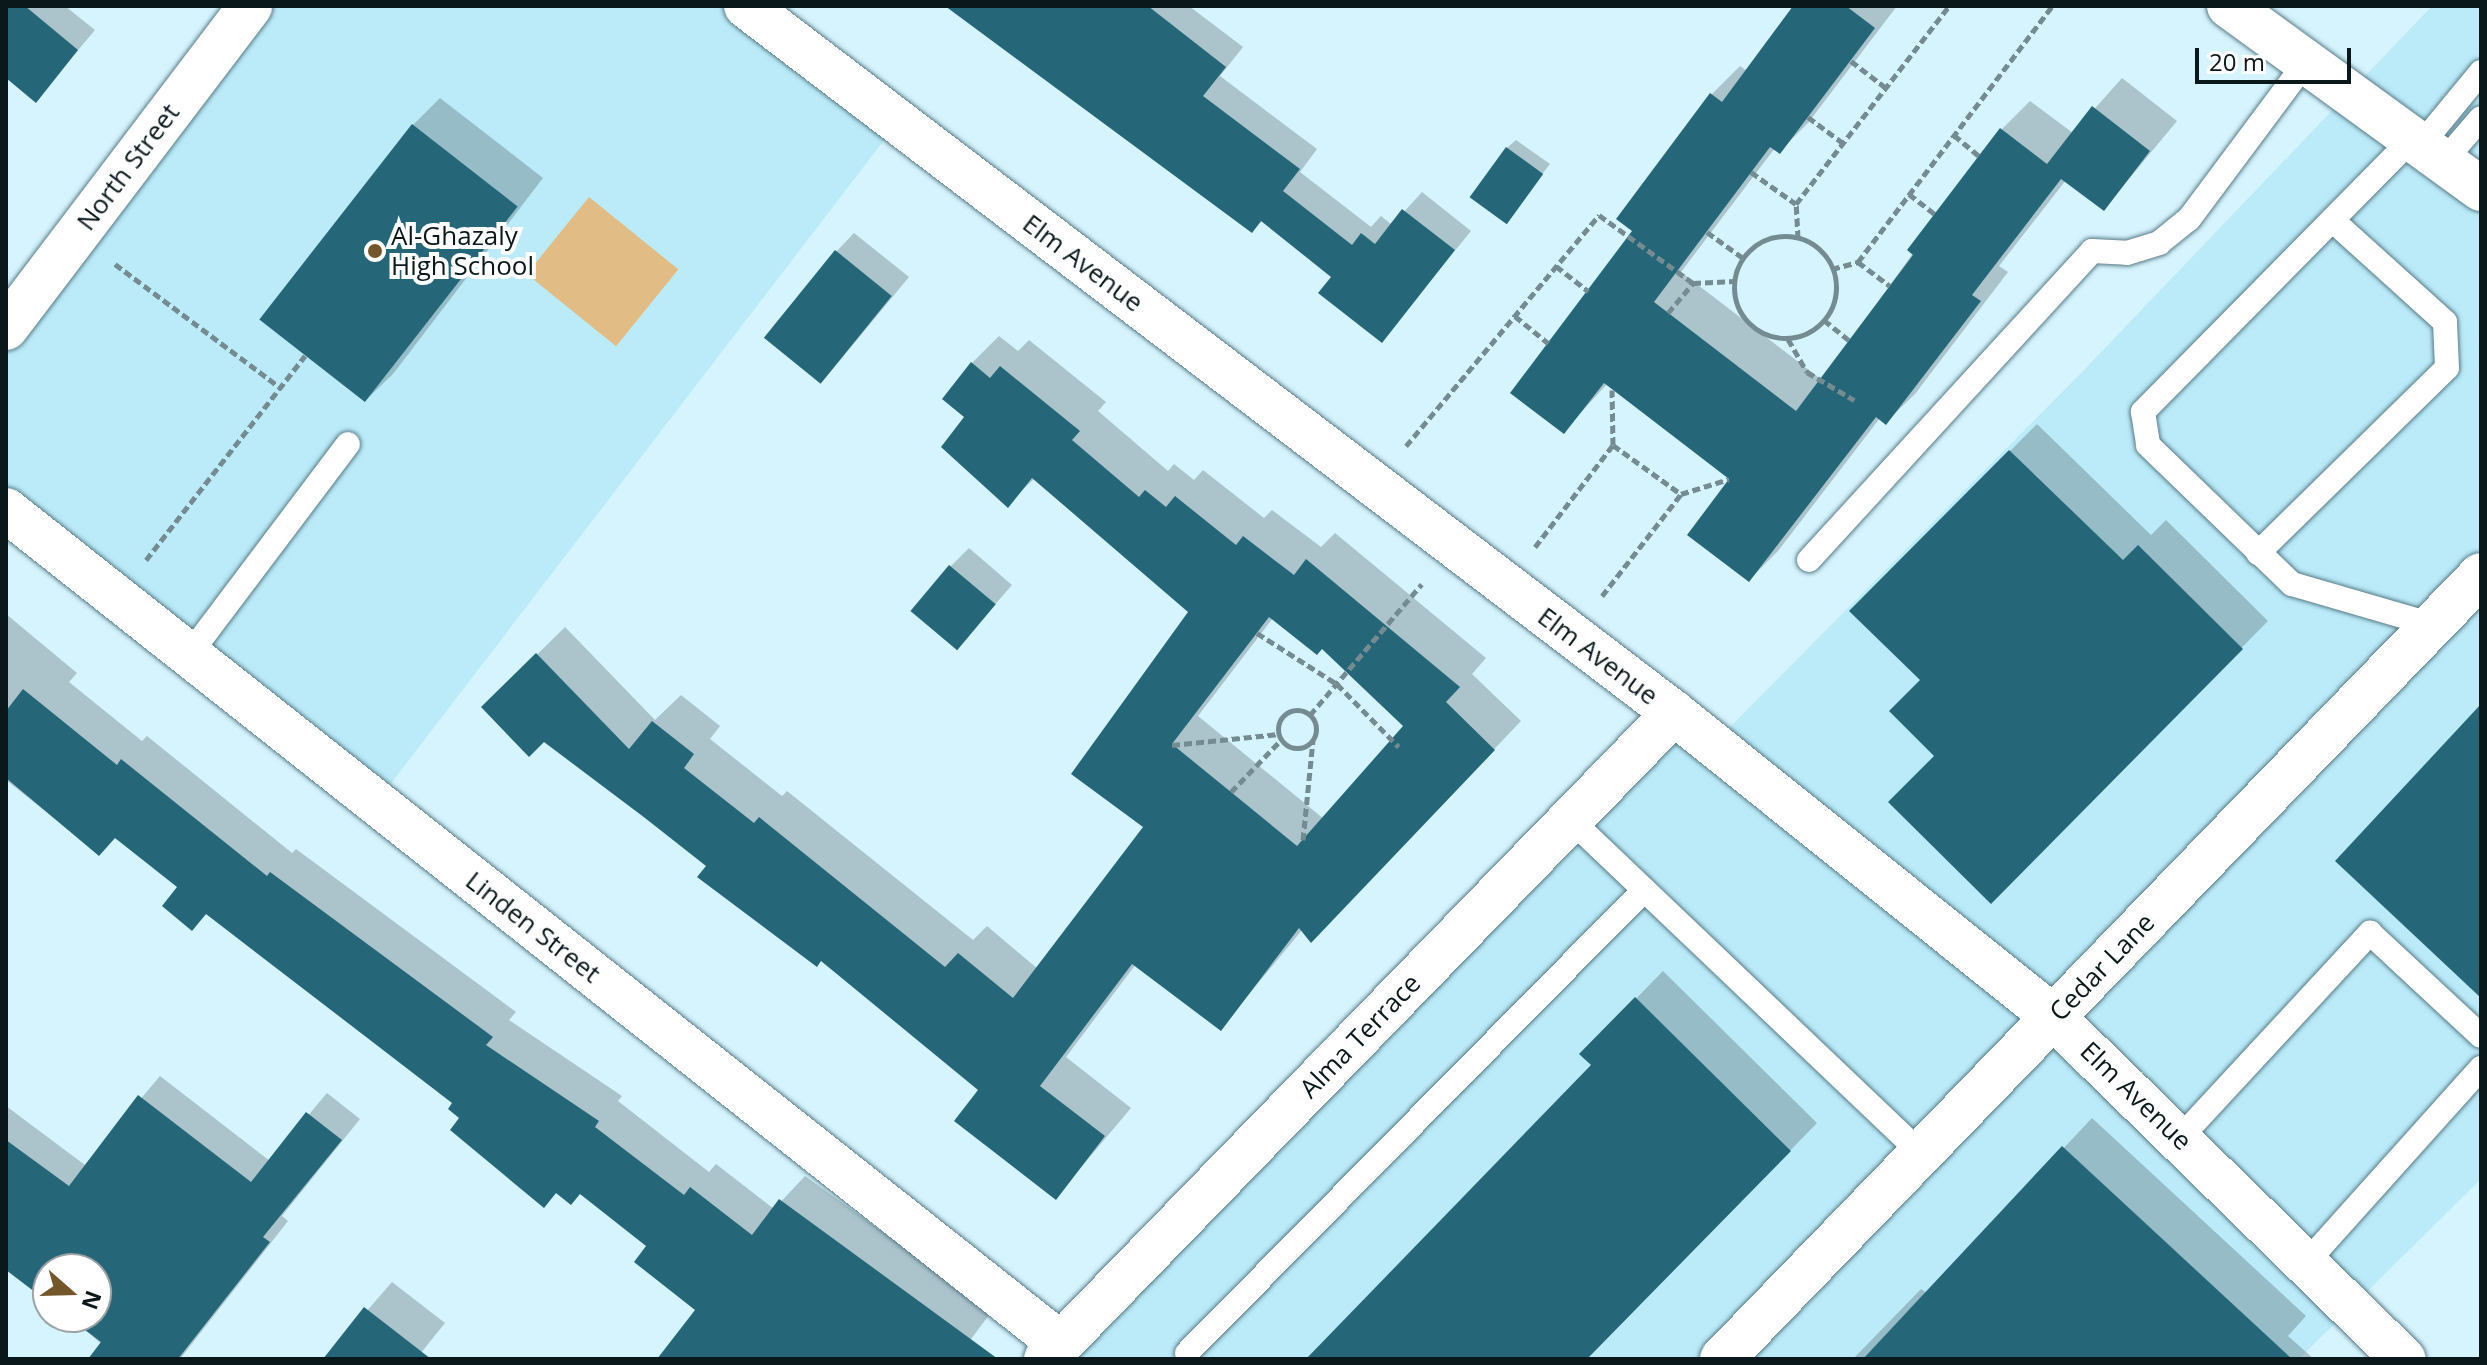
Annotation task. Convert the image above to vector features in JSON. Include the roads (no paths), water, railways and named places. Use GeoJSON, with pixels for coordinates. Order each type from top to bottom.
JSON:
{"type":"FeatureCollection","features":[{"type":"Feature","properties":{"kind":"street","name":"North Street"},"geometry":{"type":"LineString","coordinates":[[6,328],[250,6]]}},
{"type":"Feature","properties":{"kind":"street","name":"Elm Avenue"},"geometry":{"type":"LineString","coordinates":[[746,6],[1674,713],[2053,1017],[2404,1359]]}},
{"type":"Feature","properties":{"kind":"street"},"geometry":{"type":"LineString","coordinates":[[2229,6],[2481,189]]}},
{"type":"Feature","properties":{"kind":"street","name":"Linden Street"},"geometry":{"type":"LineString","coordinates":[[6,510],[1054,1351]]}},
{"type":"Feature","properties":{"kind":"street","name":"Cedar Lane"},"geometry":{"type":"LineString","coordinates":[[1722,1359],[2481,575]]}},
{"type":"Feature","properties":{"kind":"street","name":"Alma Terrace"},"geometry":{"type":"LineString","coordinates":[[1054,1351],[1674,713]]}},
{"type":"Feature","properties":{"kind":"lane"},"geometry":{"type":"LineString","coordinates":[[1809,560],[2092,251],[2127,253],[2159,243],[2189,219],[2306,62]]}},
{"type":"Feature","properties":{"kind":"lane"},"geometry":{"type":"LineString","coordinates":[[2425,149],[2481,72]]}},
{"type":"Feature","properties":{"kind":"lane"},"geometry":{"type":"LineString","coordinates":[[2433,625],[2292,584],[2148,445],[2143,412],[2332,220],[2425,149],[2481,118]]}},
{"type":"Feature","properties":{"kind":"lane"},"geometry":{"type":"LineString","coordinates":[[2258,553],[2447,368],[2445,322],[2332,220]]}},
{"type":"Feature","properties":{"kind":"lane"},"geometry":{"type":"LineString","coordinates":[[189,655],[348,444]]}},
{"type":"Feature","properties":{"kind":"lane"},"geometry":{"type":"LineString","coordinates":[[1571,820],[1922,1154]]}},
{"type":"Feature","properties":{"kind":"lane"},"geometry":{"type":"LineString","coordinates":[[1187,1353],[1644,890]]}},
{"type":"Feature","properties":{"kind":"lane"},"geometry":{"type":"LineString","coordinates":[[2180,1138],[2370,933],[2481,1036]]}},
{"type":"Feature","properties":{"kind":"lane"},"geometry":{"type":"LineString","coordinates":[[2306,1263],[2481,1068]]}},
{"type":"Feature","properties":{"kind":"place","name":"Al-Ghazaly High School"},"geometry":{"type":"Point","coordinates":[375,251]}}]}
